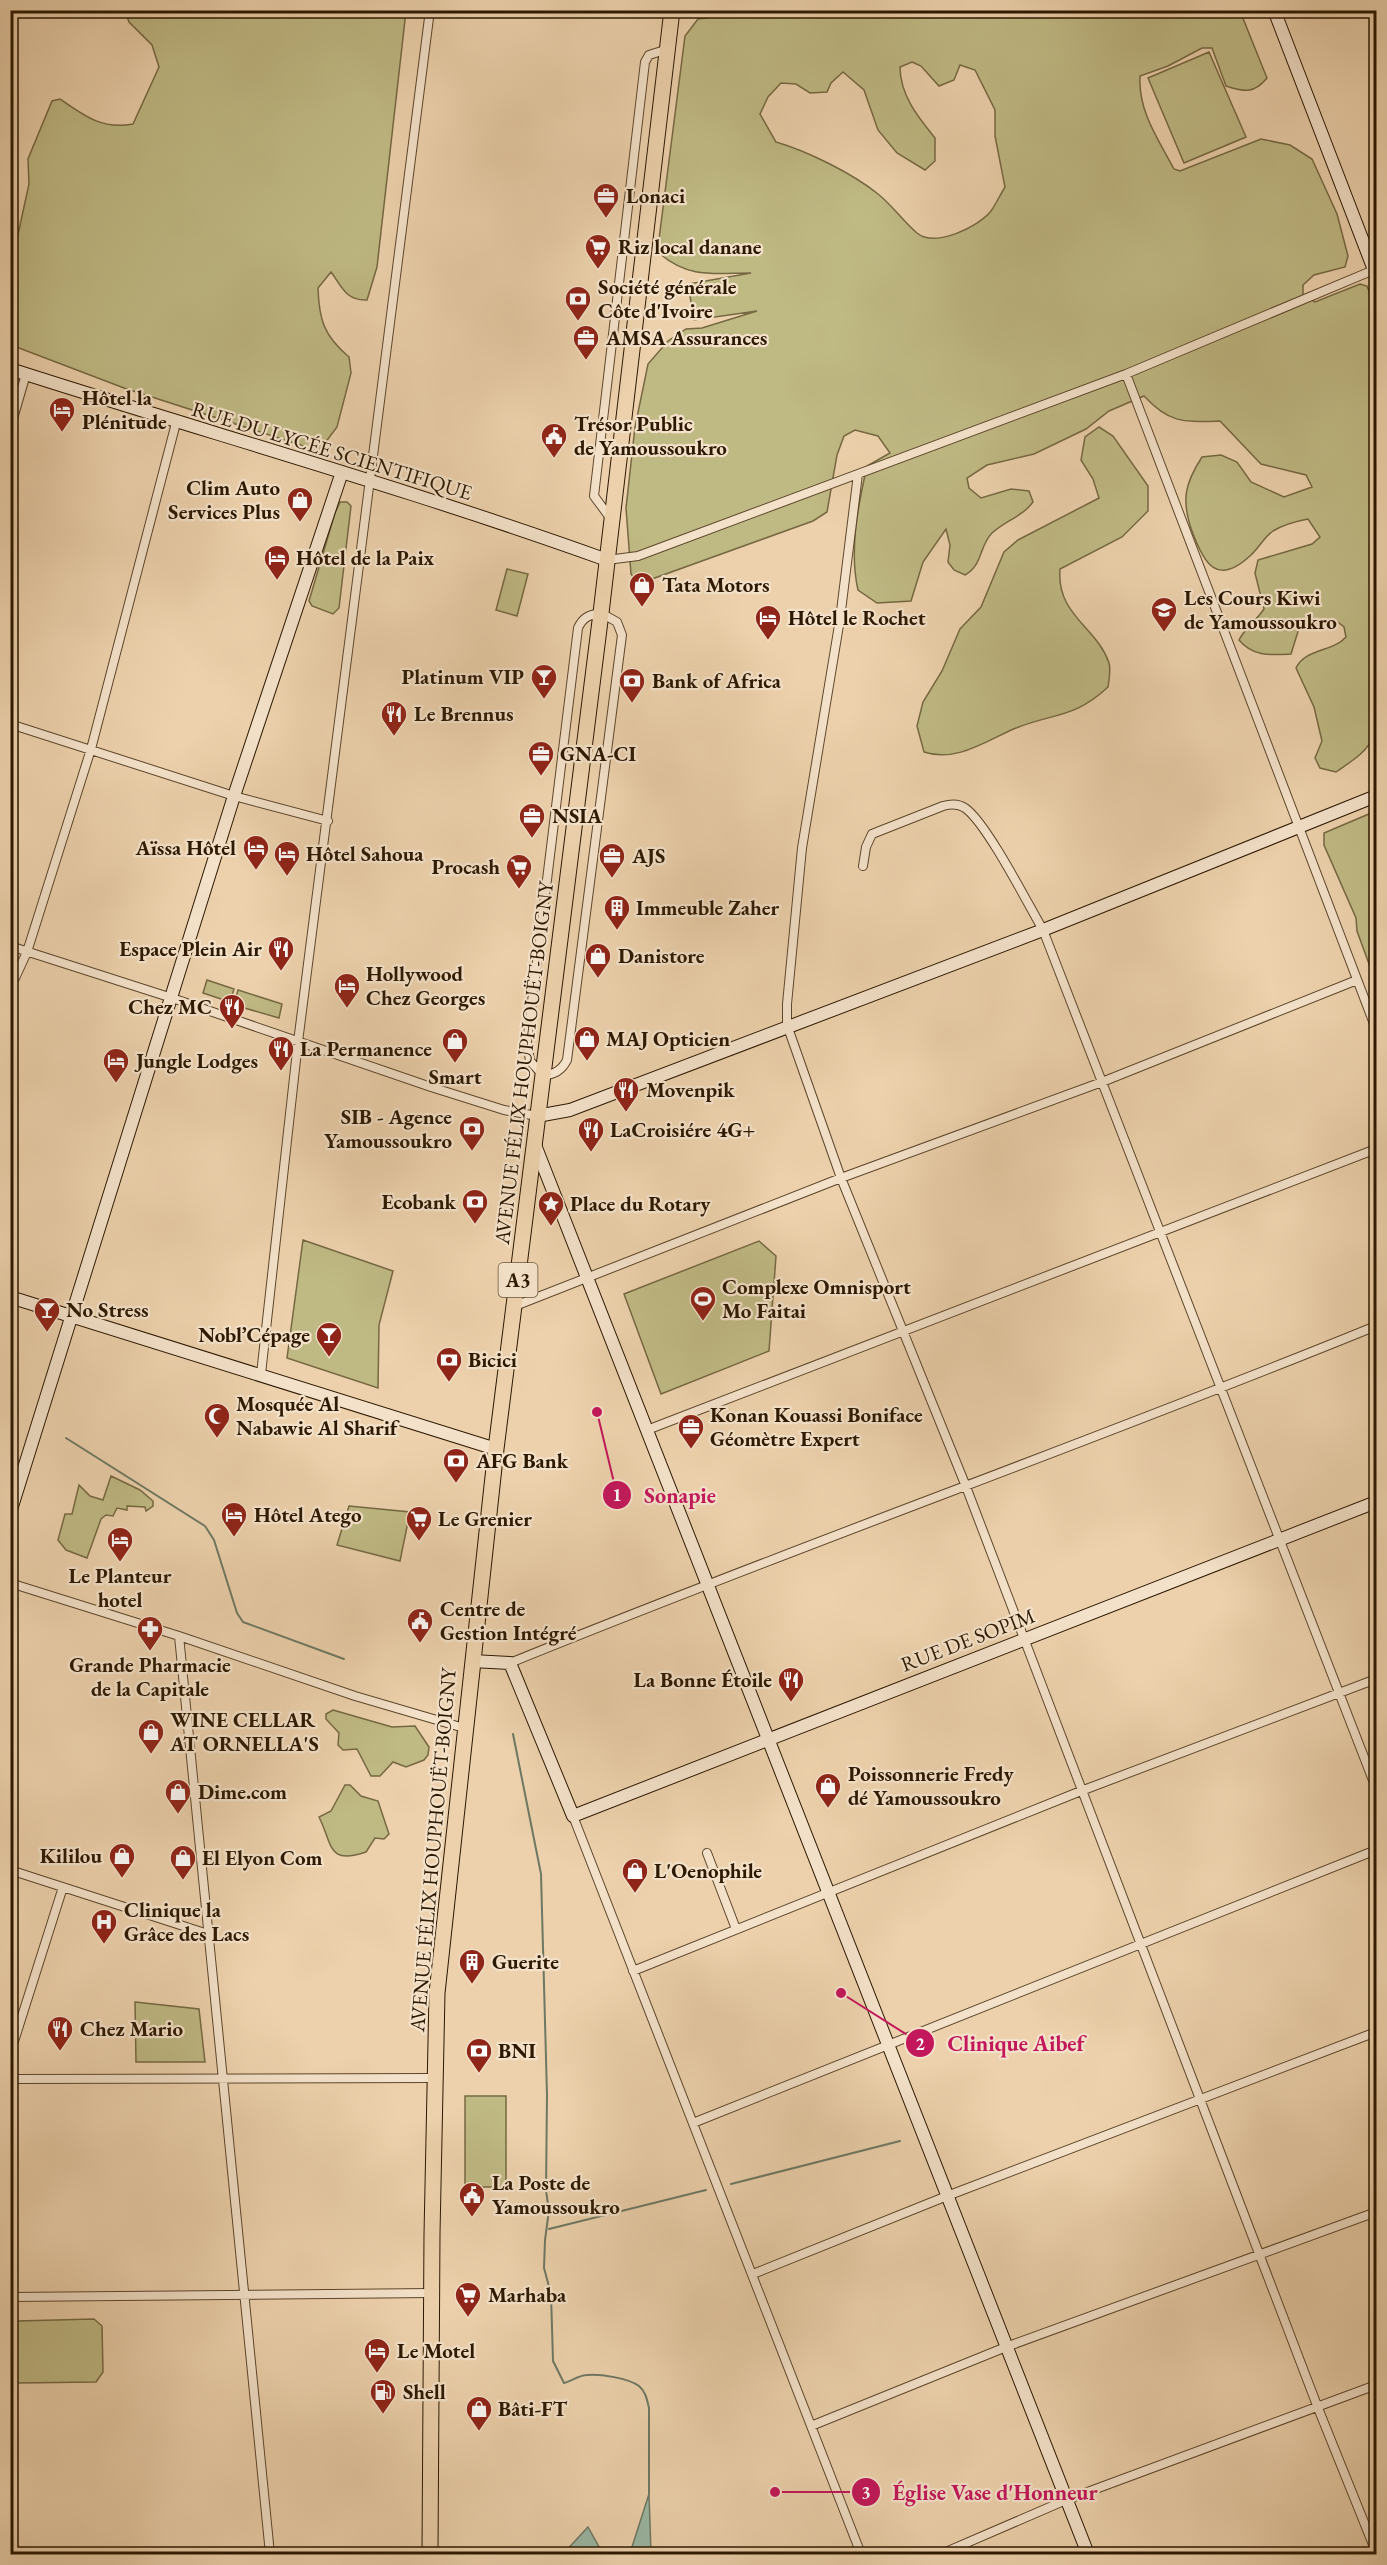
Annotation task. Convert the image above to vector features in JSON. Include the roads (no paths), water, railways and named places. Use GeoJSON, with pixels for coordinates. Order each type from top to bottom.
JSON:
{"type":"FeatureCollection","features":[{"type":"Feature","properties":{"kind":"highway","name":"AVENUE FÉLIX HOUPHOUËT-BOIGNY"},"geometry":{"type":"LineString","coordinates":[[430,2554],[431,2293],[437,1993],[496,1449],[601,613],[672,10]]}},
{"type":"Feature","properties":{"kind":"street"},"geometry":{"type":"LineString","coordinates":[[261,1374],[298,1042],[372,482],[430,10]]}},
{"type":"Feature","properties":{"kind":"street"},"geometry":{"type":"LineString","coordinates":[[607,560],[638,556],[1126,374],[1376,271],[1274,10]]}},
{"type":"Feature","properties":{"kind":"street"},"geometry":{"type":"LineString","coordinates":[[611,519],[594,496],[645,62],[650,55],[668,48]]}},
{"type":"Feature","properties":{"kind":"street","name":"RUE DU LYCÉE SCIENTIFIQUE"},"geometry":{"type":"LineString","coordinates":[[10,369],[176,423],[342,472],[607,560]]}},
{"type":"Feature","properties":{"kind":"street"},"geometry":{"type":"LineString","coordinates":[[10,429],[26,374]]}},
{"type":"Feature","properties":{"kind":"street"},"geometry":{"type":"LineString","coordinates":[[1126,374],[1377,1029]]}},
{"type":"Feature","properties":{"kind":"street"},"geometry":{"type":"LineString","coordinates":[[10,989],[27,952],[91,750],[176,423]]}},
{"type":"Feature","properties":{"kind":"street"},"geometry":{"type":"LineString","coordinates":[[10,1513],[234,796],[342,472]]}},
{"type":"Feature","properties":{"kind":"street"},"geometry":{"type":"LineString","coordinates":[[858,474],[840,620],[802,848],[787,1025],[841,1178],[965,1485],[1318,2408],[1377,2552]]}},
{"type":"Feature","properties":{"kind":"street"},"geometry":{"type":"LineString","coordinates":[[601,613],[617,622],[622,635],[584,945],[567,1060],[560,1070],[551,1075],[543,1075],[530,1062],[527,1042],[576,640],[581,621],[588,616],[601,613]]}},
{"type":"Feature","properties":{"kind":"street"},"geometry":{"type":"LineString","coordinates":[[10,724],[234,796],[328,821]]}},
{"type":"Feature","properties":{"kind":"street"},"geometry":{"type":"LineString","coordinates":[[10,946],[504,1110],[537,1116],[570,1110],[787,1025],[1043,930],[1377,796]]}},
{"type":"Feature","properties":{"kind":"street"},"geometry":{"type":"LineString","coordinates":[[863,866],[866,847],[872,834],[943,806],[952,804],[965,807],[983,826],[1043,930],[1377,1788]]}},
{"type":"Feature","properties":{"kind":"street"},"geometry":{"type":"LineString","coordinates":[[515,1306],[841,1178],[1102,1082],[1357,980]]}},
{"type":"Feature","properties":{"kind":"street"},"geometry":{"type":"LineString","coordinates":[[534,1144],[1088,2554]]}},
{"type":"Feature","properties":{"kind":"street"},"geometry":{"type":"LineString","coordinates":[[647,1430],[1377,1149]]}},
{"type":"Feature","properties":{"kind":"street"},"geometry":{"type":"LineString","coordinates":[[10,1297],[496,1449]]}},
{"type":"Feature","properties":{"kind":"street"},"geometry":{"type":"LineString","coordinates":[[472,1661],[510,1663],[707,1583],[1222,1389],[1377,1326]]}},
{"type":"Feature","properties":{"kind":"street","name":"RUE DE SOPIM"},"geometry":{"type":"LineString","coordinates":[[573,1816],[1377,1502]]}},
{"type":"Feature","properties":{"kind":"street"},"geometry":{"type":"LineString","coordinates":[[10,1583],[179,1636],[355,1696],[464,1728]]}},
{"type":"Feature","properties":{"kind":"street"},"geometry":{"type":"LineString","coordinates":[[179,1636],[270,2554]]}},
{"type":"Feature","properties":{"kind":"street"},"geometry":{"type":"LineString","coordinates":[[510,1663],[573,1816],[861,2554]]}},
{"type":"Feature","properties":{"kind":"street"},"geometry":{"type":"LineString","coordinates":[[633,1971],[1081,1791],[1377,1679]]}},
{"type":"Feature","properties":{"kind":"street"},"geometry":{"type":"LineString","coordinates":[[693,2123],[1139,1943],[1377,1850]]}},
{"type":"Feature","properties":{"kind":"street"},"geometry":{"type":"LineString","coordinates":[[707,1853],[736,1929]]}},
{"type":"Feature","properties":{"kind":"street"},"geometry":{"type":"LineString","coordinates":[[10,1870],[208,1934]]}},
{"type":"Feature","properties":{"kind":"street"},"geometry":{"type":"LineString","coordinates":[[10,2054],[63,1887]]}},
{"type":"Feature","properties":{"kind":"street"},"geometry":{"type":"LineString","coordinates":[[753,2274],[1199,2098],[1377,2032]]}},
{"type":"Feature","properties":{"kind":"street"},"geometry":{"type":"LineString","coordinates":[[10,2079],[434,2078]]}},
{"type":"Feature","properties":{"kind":"street"},"geometry":{"type":"LineString","coordinates":[[811,2426],[1006,2347],[1260,2257],[1377,2212]]}},
{"type":"Feature","properties":{"kind":"street"},"geometry":{"type":"LineString","coordinates":[[10,2297],[431,2293]]}},
{"type":"Feature","properties":{"kind":"street"},"geometry":{"type":"LineString","coordinates":[[940,2554],[1066,2500],[1377,2385]]}},
{"type":"Feature","properties":{"kind":"waterway"},"geometry":{"type":"LineString","coordinates":[[10,1406],[18,1408]]}},
{"type":"Feature","properties":{"kind":"waterway"},"geometry":{"type":"LineString","coordinates":[[66,1438],[205,1526],[214,1540],[237,1613],[243,1622],[344,1659]]}},
{"type":"Feature","properties":{"kind":"waterway"},"geometry":{"type":"LineString","coordinates":[[513,1734],[541,1874],[547,2095],[546,2191],[549,2210],[544,2268],[551,2294],[553,2361],[564,2383],[584,2375],[599,2375],[628,2381],[639,2386],[643,2391],[649,2408],[649,2494]]}},
{"type":"Feature","properties":{"kind":"waterway"},"geometry":{"type":"LineString","coordinates":[[731,2184],[900,2141]]}},
{"type":"Feature","properties":{"kind":"waterway"},"geometry":{"type":"LineString","coordinates":[[549,2229],[706,2190]]}},
{"type":"Feature","properties":{"kind":"place","name":"Lonaci"},"geometry":{"type":"Point","coordinates":[606,219]}},
{"type":"Feature","properties":{"kind":"place","name":"Riz local danane"},"geometry":{"type":"Point","coordinates":[598,270]}},
{"type":"Feature","properties":{"kind":"place","name":"Société générale Côte d'Ivoire"},"geometry":{"type":"Point","coordinates":[578,322]}},
{"type":"Feature","properties":{"kind":"place","name":"AMSA Assurances"},"geometry":{"type":"Point","coordinates":[586,361]}},
{"type":"Feature","properties":{"kind":"place","name":"Hôtel la Plénitude"},"geometry":{"type":"Point","coordinates":[62,433]}},
{"type":"Feature","properties":{"kind":"place","name":"Trésor Public de Yamoussoukro"},"geometry":{"type":"Point","coordinates":[554,459]}},
{"type":"Feature","properties":{"kind":"place","name":"Clim Auto Services Plus"},"geometry":{"type":"Point","coordinates":[300,523]}},
{"type":"Feature","properties":{"kind":"place","name":"Hôtel de la Paix"},"geometry":{"type":"Point","coordinates":[277,581]}},
{"type":"Feature","properties":{"kind":"place","name":"Tata Motors"},"geometry":{"type":"Point","coordinates":[642,608]}},
{"type":"Feature","properties":{"kind":"place","name":"Les Cours Kiwi de Yamoussoukro"},"geometry":{"type":"Point","coordinates":[1164,633]}},
{"type":"Feature","properties":{"kind":"place","name":"Hôtel le Rochet"},"geometry":{"type":"Point","coordinates":[768,641]}},
{"type":"Feature","properties":{"kind":"place","name":"Platinum VIP"},"geometry":{"type":"Point","coordinates":[544,700]}},
{"type":"Feature","properties":{"kind":"place","name":"Bank of Africa"},"geometry":{"type":"Point","coordinates":[632,704]}},
{"type":"Feature","properties":{"kind":"place","name":"Le Brennus"},"geometry":{"type":"Point","coordinates":[394,737]}},
{"type":"Feature","properties":{"kind":"place","name":"GNA-CI"},"geometry":{"type":"Point","coordinates":[541,777]}},
{"type":"Feature","properties":{"kind":"place","name":"NSIA"},"geometry":{"type":"Point","coordinates":[532,839]}},
{"type":"Feature","properties":{"kind":"place","name":"Aïssa Hôtel"},"geometry":{"type":"Point","coordinates":[256,871]}},
{"type":"Feature","properties":{"kind":"place","name":"Hôtel Sahoua"},"geometry":{"type":"Point","coordinates":[287,877]}},
{"type":"Feature","properties":{"kind":"place","name":"AJS"},"geometry":{"type":"Point","coordinates":[612,879]}},
{"type":"Feature","properties":{"kind":"place","name":"Procash"},"geometry":{"type":"Point","coordinates":[519,890]}},
{"type":"Feature","properties":{"kind":"place","name":"Immeuble Zaher"},"geometry":{"type":"Point","coordinates":[617,931]}},
{"type":"Feature","properties":{"kind":"place","name":"Espace Plein Air"},"geometry":{"type":"Point","coordinates":[281,972]}},
{"type":"Feature","properties":{"kind":"place","name":"Danistore"},"geometry":{"type":"Point","coordinates":[598,979]}},
{"type":"Feature","properties":{"kind":"place","name":"Hollywood Chez Georges"},"geometry":{"type":"Point","coordinates":[347,1009]}},
{"type":"Feature","properties":{"kind":"place","name":"Chez MC"},"geometry":{"type":"Point","coordinates":[232,1030]}},
{"type":"Feature","properties":{"kind":"place","name":"MAJ Opticien"},"geometry":{"type":"Point","coordinates":[587,1062]}},
{"type":"Feature","properties":{"kind":"place","name":"Smart"},"geometry":{"type":"Point","coordinates":[455,1064]}},
{"type":"Feature","properties":{"kind":"place","name":"La Permanence"},"geometry":{"type":"Point","coordinates":[281,1072]}},
{"type":"Feature","properties":{"kind":"place","name":"Jungle Lodges"},"geometry":{"type":"Point","coordinates":[116,1084]}},
{"type":"Feature","properties":{"kind":"place","name":"Movenpik"},"geometry":{"type":"Point","coordinates":[626,1113]}},
{"type":"Feature","properties":{"kind":"place","name":"SIB - Agence Yamoussoukro"},"geometry":{"type":"Point","coordinates":[472,1152]}},
{"type":"Feature","properties":{"kind":"place","name":"LaCroisiére 4G+"},"geometry":{"type":"Point","coordinates":[591,1153]}},
{"type":"Feature","properties":{"kind":"place","name":"Ecobank"},"geometry":{"type":"Point","coordinates":[475,1225]}},
{"type":"Feature","properties":{"kind":"place","name":"Place du Rotary"},"geometry":{"type":"Point","coordinates":[551,1227]}},
{"type":"Feature","properties":{"kind":"place","name":"Complexe Omnisport Mo Faitai"},"geometry":{"type":"Point","coordinates":[703,1322]}},
{"type":"Feature","properties":{"kind":"place","name":"No Stress"},"geometry":{"type":"Point","coordinates":[47,1333]}},
{"type":"Feature","properties":{"kind":"place","name":"Nobl’Cépage"},"geometry":{"type":"Point","coordinates":[329,1358]}},
{"type":"Feature","properties":{"kind":"place","name":"Bicici"},"geometry":{"type":"Point","coordinates":[449,1383]}},
{"type":"Feature","properties":{"kind":"place","name":"Sonapie"},"geometry":{"type":"Point","coordinates":[597,1412]}},
{"type":"Feature","properties":{"kind":"place","name":"Mosquée Al Nabawie Al Sharif"},"geometry":{"type":"Point","coordinates":[217,1439]}},
{"type":"Feature","properties":{"kind":"place","name":"Konan Kouassi Boniface Géomètre Expert"},"geometry":{"type":"Point","coordinates":[691,1450]}},
{"type":"Feature","properties":{"kind":"place","name":"AFG Bank"},"geometry":{"type":"Point","coordinates":[456,1484]}},
{"type":"Feature","properties":{"kind":"place","name":"Hôtel Atego"},"geometry":{"type":"Point","coordinates":[234,1538]}},
{"type":"Feature","properties":{"kind":"place","name":"Le Grenier"},"geometry":{"type":"Point","coordinates":[419,1542]}},
{"type":"Feature","properties":{"kind":"place","name":"Le Planteur hotel"},"geometry":{"type":"Point","coordinates":[120,1563]}},
{"type":"Feature","properties":{"kind":"place","name":"Centre de Gestion Intégré"},"geometry":{"type":"Point","coordinates":[420,1644]}},
{"type":"Feature","properties":{"kind":"place","name":"Grande Pharmacie de la Capitale"},"geometry":{"type":"Point","coordinates":[150,1652]}},
{"type":"Feature","properties":{"kind":"place","name":"La Bonne Étoile"},"geometry":{"type":"Point","coordinates":[791,1703]}},
{"type":"Feature","properties":{"kind":"place","name":"WINE CELLAR AT ORNELLA'S"},"geometry":{"type":"Point","coordinates":[151,1755]}},
{"type":"Feature","properties":{"kind":"place","name":"Poissonnerie Fredy dé Yamoussoukro"},"geometry":{"type":"Point","coordinates":[828,1809]}},
{"type":"Feature","properties":{"kind":"place","name":"Dime.com"},"geometry":{"type":"Point","coordinates":[178,1815]}},
{"type":"Feature","properties":{"kind":"place","name":"Kililou"},"geometry":{"type":"Point","coordinates":[122,1879]}},
{"type":"Feature","properties":{"kind":"place","name":"El Elyon Com"},"geometry":{"type":"Point","coordinates":[183,1881]}},
{"type":"Feature","properties":{"kind":"place","name":"L'Oenophile"},"geometry":{"type":"Point","coordinates":[635,1894]}},
{"type":"Feature","properties":{"kind":"place","name":"Clinique la Grâce des Lacs"},"geometry":{"type":"Point","coordinates":[104,1945]}},
{"type":"Feature","properties":{"kind":"place","name":"Guerite"},"geometry":{"type":"Point","coordinates":[472,1985]}},
{"type":"Feature","properties":{"kind":"place","name":"Clinique Aibef"},"geometry":{"type":"Point","coordinates":[841,1993]}},
{"type":"Feature","properties":{"kind":"place","name":"Chez Mario"},"geometry":{"type":"Point","coordinates":[60,2052]}},
{"type":"Feature","properties":{"kind":"place","name":"BNI"},"geometry":{"type":"Point","coordinates":[479,2074]}},
{"type":"Feature","properties":{"kind":"place","name":"La Poste de Yamoussoukro"},"geometry":{"type":"Point","coordinates":[472,2218]}},
{"type":"Feature","properties":{"kind":"place","name":"Marhaba"},"geometry":{"type":"Point","coordinates":[468,2318]}},
{"type":"Feature","properties":{"kind":"place","name":"Le Motel"},"geometry":{"type":"Point","coordinates":[377,2374]}},
{"type":"Feature","properties":{"kind":"place","name":"Shell"},"geometry":{"type":"Point","coordinates":[383,2415]}},
{"type":"Feature","properties":{"kind":"place","name":"Bâti-FT"},"geometry":{"type":"Point","coordinates":[479,2432]}},
{"type":"Feature","properties":{"kind":"place","name":"Église Vase d'Honneur"},"geometry":{"type":"Point","coordinates":[775,2492]}}]}
